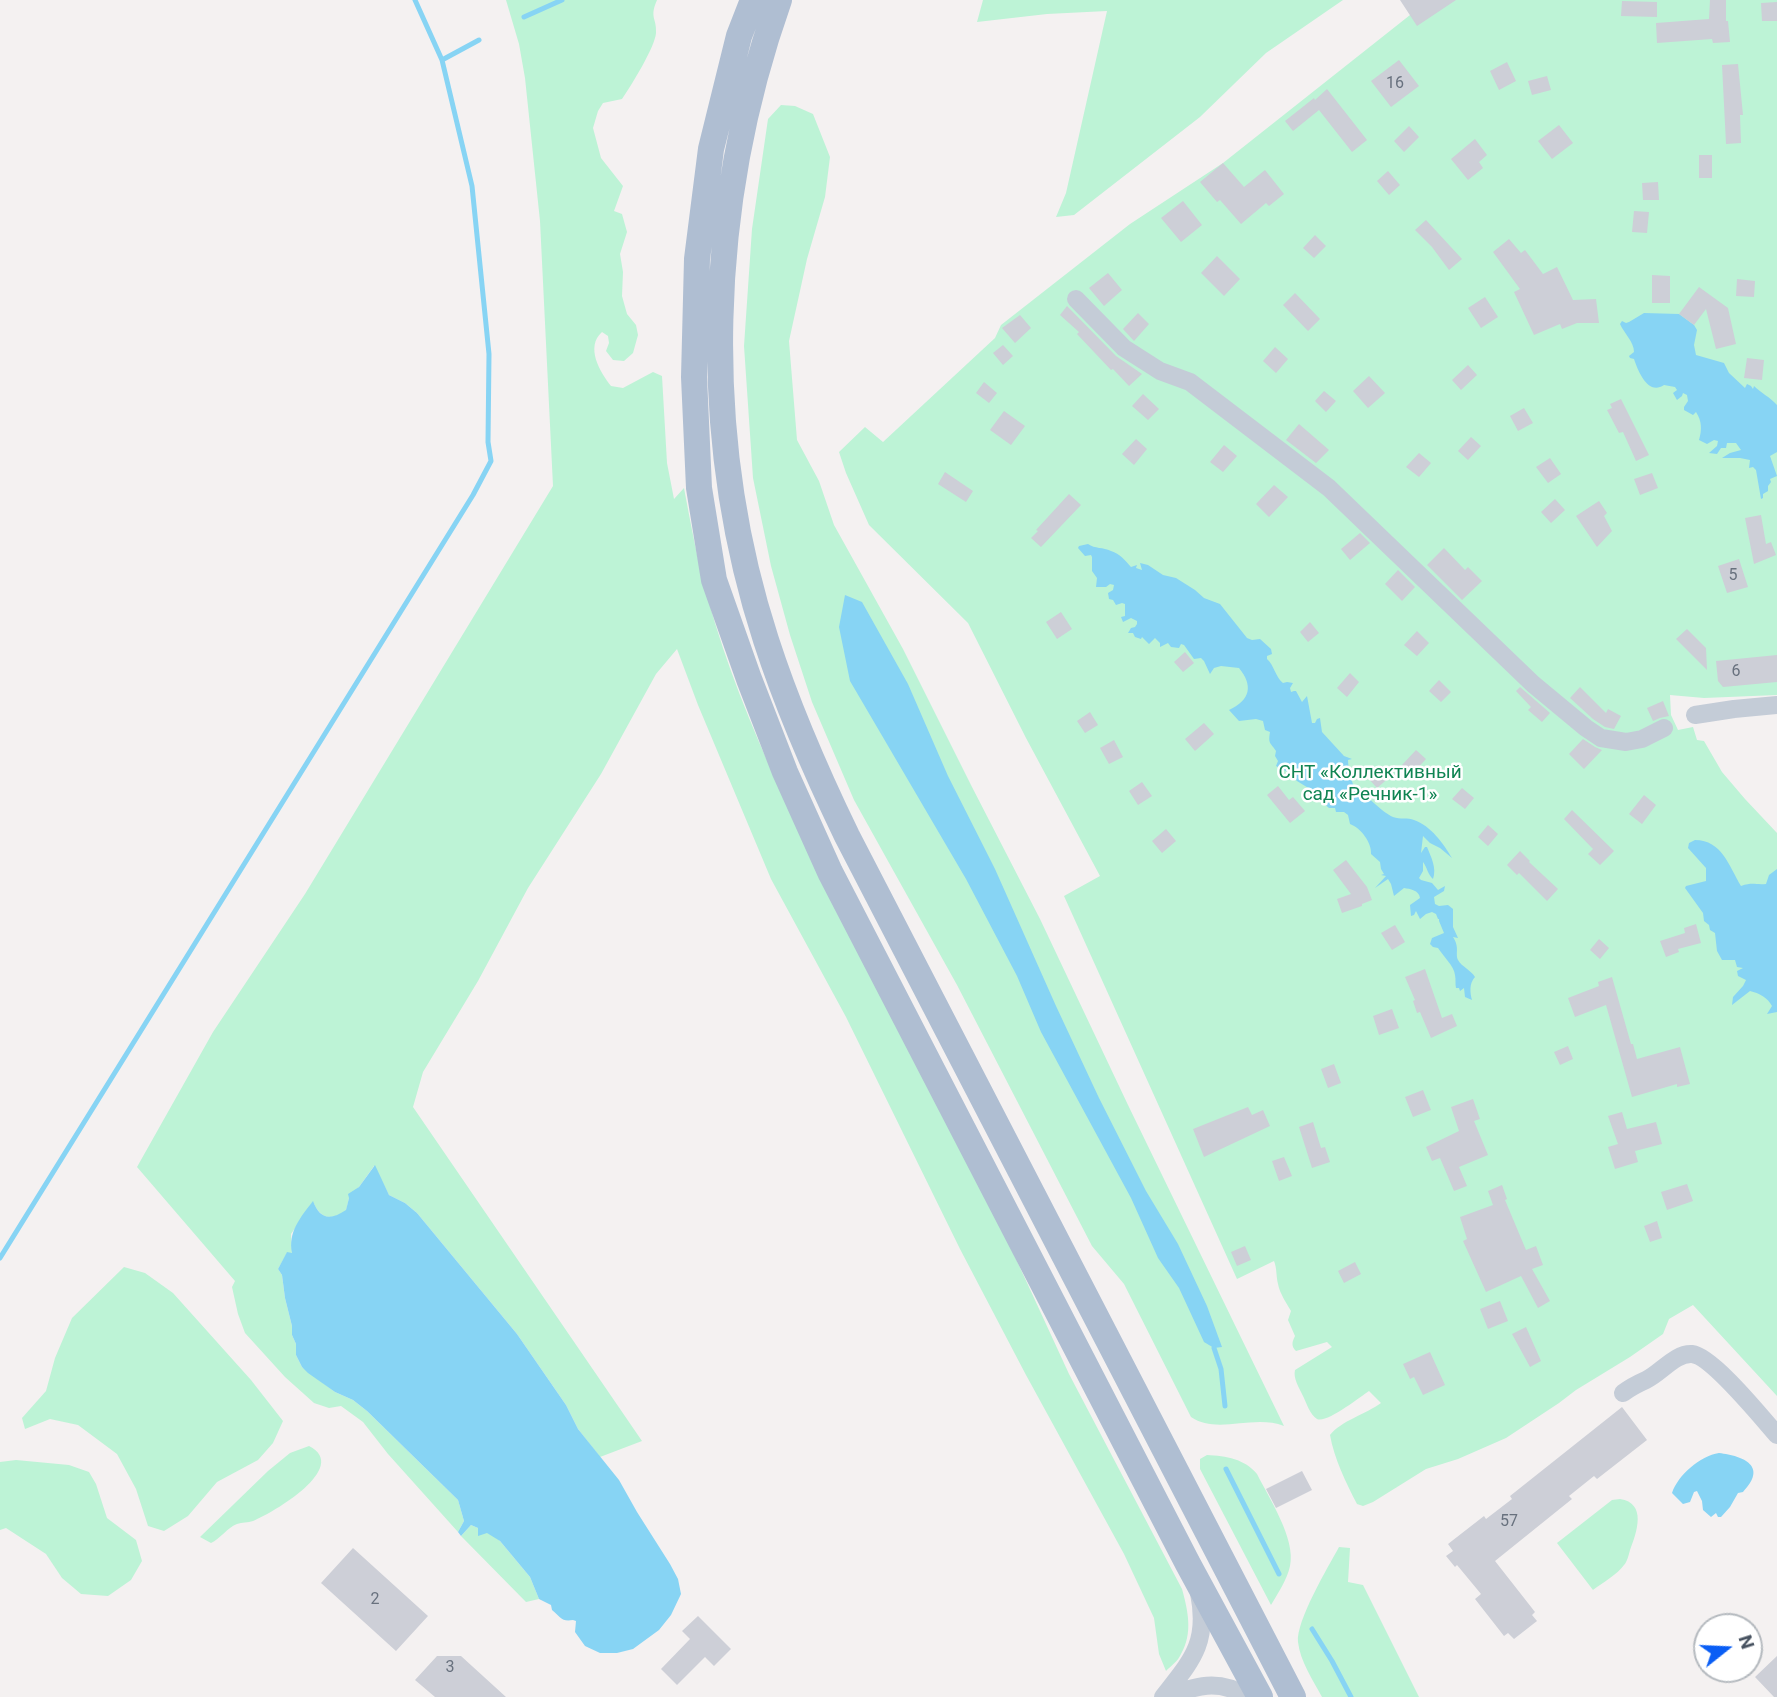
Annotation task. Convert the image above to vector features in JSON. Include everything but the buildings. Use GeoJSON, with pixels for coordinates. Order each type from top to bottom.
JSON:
{"type":"FeatureCollection","features":[{"type":"Feature","properties":{"kind":"main road"},"geometry":{"type":"LineString","coordinates":[[753,0],[739,36],[711,149],[697,259],[694,377],[699,488],[714,580],[785,772],[830,872],[1188,1564],[1260,1697]]}},
{"type":"Feature","properties":{"kind":"main road"},"geometry":{"type":"LineString","coordinates":[[779,0],[765,37],[733,179],[724,242],[720,309],[720,373],[735,510],[749,578],[766,638],[797,726],[847,836],[1293,1697]]}},
{"type":"Feature","properties":{"kind":"street"},"geometry":{"type":"LineString","coordinates":[[1076,299],[1124,348],[1160,371],[1190,382],[1329,488],[1532,684],[1594,734],[1609,740],[1634,741],[1664,728]]}},
{"type":"Feature","properties":{"kind":"street"},"geometry":{"type":"LineString","coordinates":[[1695,715],[1777,705]]}},
{"type":"Feature","properties":{"kind":"street"},"geometry":{"type":"LineString","coordinates":[[1623,1393],[1679,1358],[1695,1355],[1716,1368],[1777,1435]]}},
{"type":"Feature","properties":{"kind":"street"},"geometry":{"type":"LineString","coordinates":[[1164,1697],[1191,1661],[1200,1641],[1202,1629],[1199,1595],[1188,1564]]}},
{"type":"Feature","properties":{"kind":"street"},"geometry":{"type":"LineString","coordinates":[[1164,1697],[1196,1686],[1208,1685],[1226,1686],[1248,1697]]}},
{"type":"Feature","properties":{"kind":"green space"},"geometry":{"type":"Polygon","coordinates":[[[506,0],[657,0],[653,14],[655,39],[647,57],[622,99],[603,103],[593,128],[601,158],[623,186],[614,211],[622,214],[627,232],[620,254],[623,272],[622,296],[627,314],[636,325],[638,335],[633,353],[624,361],[613,360],[606,351],[608,336],[602,332],[595,345],[596,359],[611,386],[623,388],[653,372],[662,376],[667,463],[674,499],[684,488],[701,572],[715,623],[759,741],[779,787],[976,1172],[1069,1374],[1182,1589],[1187,1614],[1187,1638],[1180,1657],[1166,1671],[1159,1654],[1154,1618],[1124,1554],[960,1249],[846,1017],[771,879],[677,649],[656,674],[601,774],[528,888],[478,981],[423,1072],[413,1107],[642,1441],[600,1457],[578,1429],[566,1405],[517,1334],[417,1213],[389,1195],[374,1166],[349,1198],[346,1211],[326,1217],[313,1202],[291,1234],[292,1254],[287,1253],[278,1269],[282,1275],[296,1355],[302,1367],[335,1392],[353,1400],[367,1411],[458,1500],[464,1521],[458,1532],[363,1422],[341,1406],[329,1408],[314,1403],[285,1377],[245,1333],[232,1287],[235,1281],[137,1167],[213,1032],[305,894],[553,486],[540,221],[525,78],[519,44],[506,0]]]}},
{"type":"Feature","properties":{"kind":"green space"},"geometry":{"type":"Polygon","coordinates":[[[983,0],[1343,0],[1266,53],[1200,117],[1074,215],[1056,217],[1066,193],[1107,11],[977,22],[983,0]]]}},
{"type":"Feature","properties":{"kind":"green space","name":"СНТ «Коллективный сад «Речник-1»"},"geometry":{"type":"Polygon","coordinates":[[[1429,0],[1777,0],[1777,695],[1704,698],[1670,695],[1671,715],[1678,730],[1693,727],[1697,740],[1704,741],[1722,772],[1777,833],[1777,1396],[1693,1305],[1669,1319],[1663,1334],[1506,1438],[1458,1459],[1426,1469],[1363,1506],[1357,1504],[1345,1479],[1330,1435],[1340,1426],[1381,1403],[1369,1391],[1328,1418],[1317,1419],[1310,1412],[1297,1383],[1295,1370],[1332,1347],[1327,1342],[1296,1351],[1294,1349],[1292,1344],[1295,1336],[1288,1320],[1291,1311],[1279,1288],[1274,1261],[1237,1279],[1064,896],[1100,876],[968,623],[869,525],[839,452],[865,427],[883,442],[995,338],[1001,325],[1130,224],[1223,163],[1429,0]]]}},
{"type":"Feature","properties":{"kind":"green space"},"geometry":{"type":"Polygon","coordinates":[[[781,105],[795,106],[813,114],[830,157],[825,197],[807,259],[789,341],[797,440],[819,481],[834,525],[903,649],[1040,919],[1284,1426],[1260,1422],[1212,1424],[1191,1417],[1124,1284],[1092,1246],[957,985],[854,800],[812,702],[771,566],[753,478],[744,346],[752,229],[768,119],[781,105]]]}},
{"type":"Feature","properties":{"kind":"green space"},"geometry":{"type":"Polygon","coordinates":[[[124,1267],[145,1273],[173,1293],[251,1380],[283,1421],[273,1443],[258,1460],[217,1482],[188,1516],[164,1531],[148,1526],[136,1489],[117,1454],[78,1425],[50,1419],[25,1429],[22,1418],[46,1391],[55,1358],[72,1318],[124,1267]]]}},
{"type":"Feature","properties":{"kind":"green space"},"geometry":{"type":"Polygon","coordinates":[[[309,1446],[319,1455],[321,1465],[315,1477],[291,1499],[251,1522],[239,1523],[211,1543],[200,1537],[268,1471],[290,1453],[309,1446]]]}},
{"type":"Feature","properties":{"kind":"green space"},"geometry":{"type":"Polygon","coordinates":[[[1207,1455],[1235,1459],[1252,1469],[1280,1519],[1289,1544],[1290,1566],[1271,1605],[1200,1469],[1200,1459],[1207,1455]]]}},
{"type":"Feature","properties":{"kind":"green space"},"geometry":{"type":"Polygon","coordinates":[[[16,1460],[69,1465],[89,1472],[96,1484],[107,1518],[136,1540],[142,1561],[131,1580],[108,1596],[81,1594],[62,1578],[46,1554],[6,1528],[0,1530],[0,1462],[16,1460]]]}},
{"type":"Feature","properties":{"kind":"green space"},"geometry":{"type":"Polygon","coordinates":[[[1620,1499],[1634,1506],[1637,1512],[1635,1535],[1625,1564],[1593,1590],[1557,1543],[1612,1500],[1620,1499]]]}},
{"type":"Feature","properties":{"kind":"green space"},"geometry":{"type":"Polygon","coordinates":[[[471,1525],[479,1531],[492,1534],[500,1541],[530,1577],[539,1599],[526,1602],[461,1536],[471,1525]]]}},
{"type":"Feature","properties":{"kind":"green space"},"geometry":{"type":"Polygon","coordinates":[[[1339,1547],[1350,1548],[1348,1582],[1363,1585],[1419,1697],[1322,1697],[1311,1677],[1299,1649],[1299,1633],[1314,1594],[1339,1547]]]}},
{"type":"Feature","properties":{"kind":"water"},"geometry":{"type":"Polygon","coordinates":[[[1644,313],[1679,314],[1697,330],[1694,345],[1696,355],[1724,363],[1729,373],[1745,388],[1747,384],[1753,389],[1754,386],[1777,405],[1777,452],[1770,456],[1777,476],[1770,479],[1768,491],[1763,494],[1763,498],[1761,499],[1756,470],[1749,468],[1750,460],[1722,458],[1741,450],[1736,443],[1727,443],[1726,448],[1721,448],[1717,454],[1709,453],[1717,446],[1718,441],[1707,444],[1699,440],[1701,426],[1698,415],[1696,412],[1693,415],[1684,410],[1688,401],[1687,395],[1683,393],[1677,400],[1673,393],[1677,390],[1675,387],[1664,385],[1658,388],[1644,381],[1634,359],[1629,356],[1634,352],[1634,348],[1620,324],[1644,313]]]}},
{"type":"Feature","properties":{"kind":"water"},"geometry":{"type":"Polygon","coordinates":[[[1088,544],[1117,554],[1131,567],[1137,565],[1136,568],[1142,570],[1140,563],[1148,565],[1163,575],[1176,578],[1204,598],[1220,604],[1247,638],[1260,639],[1271,649],[1272,654],[1267,656],[1267,659],[1283,683],[1293,683],[1291,692],[1296,691],[1302,702],[1307,696],[1312,723],[1320,718],[1322,732],[1344,756],[1352,759],[1348,760],[1348,763],[1354,786],[1389,815],[1420,823],[1441,841],[1452,858],[1423,836],[1421,853],[1427,847],[1434,875],[1433,879],[1423,862],[1423,871],[1419,878],[1432,883],[1438,890],[1445,886],[1444,891],[1434,897],[1435,904],[1448,905],[1453,909],[1453,927],[1458,938],[1453,937],[1458,960],[1475,977],[1470,991],[1472,1000],[1465,997],[1464,988],[1460,991],[1456,988],[1453,968],[1438,948],[1430,944],[1432,938],[1444,933],[1436,914],[1432,912],[1420,919],[1416,911],[1411,916],[1410,905],[1420,898],[1414,890],[1404,888],[1394,896],[1388,879],[1375,888],[1386,876],[1381,875],[1384,874],[1380,862],[1371,854],[1365,836],[1350,824],[1348,815],[1329,808],[1316,797],[1318,794],[1276,766],[1276,751],[1270,743],[1270,732],[1265,730],[1263,721],[1239,721],[1229,710],[1242,702],[1248,692],[1246,680],[1239,668],[1221,666],[1214,668],[1210,674],[1204,661],[1201,658],[1194,659],[1184,645],[1181,644],[1179,648],[1171,647],[1168,643],[1160,647],[1155,638],[1149,644],[1142,637],[1141,639],[1128,633],[1137,621],[1131,618],[1123,622],[1121,617],[1125,616],[1125,604],[1116,605],[1109,599],[1108,593],[1113,590],[1114,585],[1096,587],[1097,578],[1092,571],[1092,557],[1085,556],[1078,548],[1088,544]]]}},
{"type":"Feature","properties":{"kind":"water"},"geometry":{"type":"Polygon","coordinates":[[[845,595],[862,602],[908,684],[948,776],[995,869],[1099,1098],[1146,1191],[1178,1244],[1207,1306],[1222,1347],[1214,1348],[1204,1342],[1179,1288],[1158,1258],[1131,1198],[1041,1032],[1017,976],[966,879],[850,681],[839,627],[845,595]]]}},
{"type":"Feature","properties":{"kind":"water"},"geometry":{"type":"Polygon","coordinates":[[[1695,840],[1712,844],[1718,849],[1741,886],[1766,884],[1769,875],[1777,869],[1777,1012],[1767,1014],[1772,1006],[1770,1003],[1763,996],[1750,991],[1732,1005],[1733,997],[1746,980],[1738,976],[1737,971],[1743,968],[1737,967],[1735,960],[1722,960],[1717,951],[1715,933],[1704,921],[1703,913],[1685,888],[1706,881],[1706,868],[1688,848],[1689,843],[1695,840]]]}},
{"type":"Feature","properties":{"kind":"water"},"geometry":{"type":"Polygon","coordinates":[[[375,1165],[389,1195],[417,1213],[517,1334],[566,1405],[578,1429],[619,1480],[678,1579],[681,1594],[671,1615],[659,1630],[633,1649],[600,1653],[585,1646],[575,1632],[576,1621],[561,1618],[552,1610],[551,1605],[539,1599],[530,1577],[500,1541],[487,1533],[478,1536],[478,1528],[471,1525],[461,1536],[458,1532],[464,1521],[458,1500],[367,1411],[353,1400],[335,1392],[302,1367],[296,1355],[282,1275],[278,1269],[287,1252],[292,1253],[293,1232],[313,1201],[323,1215],[331,1217],[341,1213],[346,1210],[348,1194],[359,1187],[375,1165]]]}},
{"type":"Feature","properties":{"kind":"water"},"geometry":{"type":"Polygon","coordinates":[[[1719,1453],[1744,1460],[1753,1469],[1753,1475],[1750,1483],[1743,1492],[1738,1493],[1721,1517],[1716,1513],[1711,1517],[1703,1510],[1697,1491],[1690,1502],[1683,1504],[1672,1493],[1691,1467],[1704,1458],[1719,1453]]]}},
{"type":"Feature","properties":{"kind":"waterway"},"geometry":{"type":"LineString","coordinates":[[0,1258],[473,495],[491,461],[488,442],[489,354],[472,186],[442,60],[415,0]]}},
{"type":"Feature","properties":{"kind":"waterway"},"geometry":{"type":"LineString","coordinates":[[524,17],[562,0]]}},
{"type":"Feature","properties":{"kind":"waterway"},"geometry":{"type":"LineString","coordinates":[[442,60],[479,40]]}},
{"type":"Feature","properties":{"kind":"waterway"},"geometry":{"type":"LineString","coordinates":[[1214,1348],[1221,1369],[1225,1406]]}},
{"type":"Feature","properties":{"kind":"waterway"},"geometry":{"type":"LineString","coordinates":[[1226,1469],[1279,1574]]}},
{"type":"Feature","properties":{"kind":"waterway"},"geometry":{"type":"LineString","coordinates":[[1312,1629],[1351,1697]]}}]}
